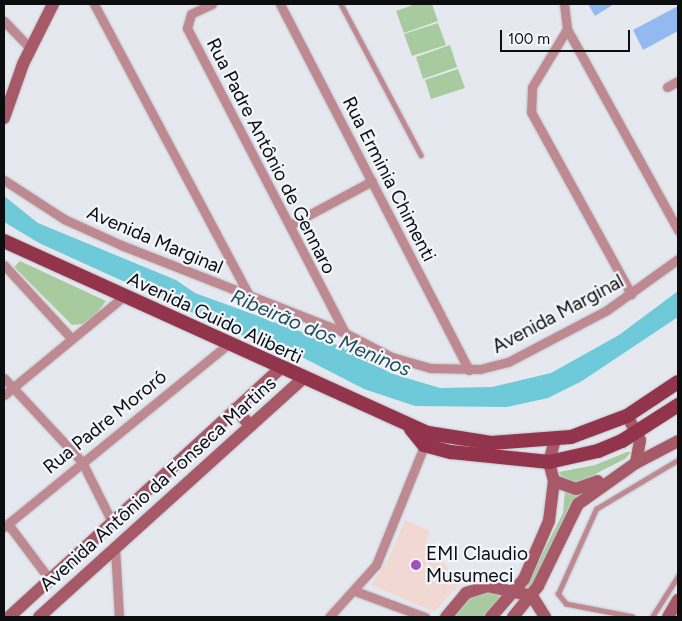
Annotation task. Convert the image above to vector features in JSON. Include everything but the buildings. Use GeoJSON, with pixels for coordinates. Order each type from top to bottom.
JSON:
{"type":"FeatureCollection","features":[{"type":"Feature","properties":{"kind":"main road","name":"Avenida Guido Aliberti"},"geometry":{"type":"LineString","coordinates":[[4,241],[281,368],[411,429],[426,439]]}},
{"type":"Feature","properties":{"kind":"main road"},"geometry":{"type":"LineString","coordinates":[[4,249],[30,253]]}},
{"type":"Feature","properties":{"kind":"main road"},"geometry":{"type":"LineString","coordinates":[[426,439],[477,442],[555,439],[587,434],[627,416],[678,382]]}},
{"type":"Feature","properties":{"kind":"main road"},"geometry":{"type":"LineString","coordinates":[[426,439],[493,458],[549,462],[598,451],[678,405]]}},
{"type":"Feature","properties":{"kind":"street"},"geometry":{"type":"LineString","coordinates":[[4,118],[31,49],[53,4]]}},
{"type":"Feature","properties":{"kind":"street"},"geometry":{"type":"LineString","coordinates":[[94,4],[250,297]]}},
{"type":"Feature","properties":{"kind":"street","name":"Rua Padre Antônio de Gennaro"},"geometry":{"type":"LineString","coordinates":[[212,4],[191,14],[187,28],[345,333]]}},
{"type":"Feature","properties":{"kind":"street","name":"Rua Erminia Chimenti"},"geometry":{"type":"LineString","coordinates":[[280,4],[469,370]]}},
{"type":"Feature","properties":{"kind":"street"},"geometry":{"type":"LineString","coordinates":[[564,4],[567,29],[678,230]]}},
{"type":"Feature","properties":{"kind":"street"},"geometry":{"type":"LineString","coordinates":[[4,21],[31,49]]}},
{"type":"Feature","properties":{"kind":"street"},"geometry":{"type":"LineString","coordinates":[[567,29],[532,87],[531,112],[631,294]]}},
{"type":"Feature","properties":{"kind":"street"},"geometry":{"type":"LineString","coordinates":[[667,87],[678,81]]}},
{"type":"Feature","properties":{"kind":"street","name":"Avenida Marginal"},"geometry":{"type":"LineString","coordinates":[[4,180],[64,219],[250,297],[345,333],[412,364],[469,370],[508,362],[631,294],[678,259]]}},
{"type":"Feature","properties":{"kind":"street"},"geometry":{"type":"LineString","coordinates":[[290,225],[372,181]]}},
{"type":"Feature","properties":{"kind":"street"},"geometry":{"type":"LineString","coordinates":[[4,265],[72,338]]}},
{"type":"Feature","properties":{"kind":"street"},"geometry":{"type":"LineString","coordinates":[[4,395],[124,296]]}},
{"type":"Feature","properties":{"kind":"street","name":"Rua Padre Mororó"},"geometry":{"type":"LineString","coordinates":[[6,525],[228,344]]}},
{"type":"Feature","properties":{"kind":"street","name":"Avenida Antônio da Fonseca Martins"},"geometry":{"type":"LineString","coordinates":[[8,617],[281,368]]}},
{"type":"Feature","properties":{"kind":"street"},"geometry":{"type":"LineString","coordinates":[[4,378],[82,462],[112,522]]}},
{"type":"Feature","properties":{"kind":"street","name":"Avenida Antônio da Fonseca Martins"},"geometry":{"type":"LineString","coordinates":[[39,617],[302,379]]}},
{"type":"Feature","properties":{"kind":"street"},"geometry":{"type":"LineString","coordinates":[[235,409],[251,426]]}},
{"type":"Feature","properties":{"kind":"street"},"geometry":{"type":"LineString","coordinates":[[627,416],[638,429],[640,450],[636,463]]}},
{"type":"Feature","properties":{"kind":"street"},"geometry":{"type":"LineString","coordinates":[[329,617],[355,591],[380,559],[426,439]]}},
{"type":"Feature","properties":{"kind":"street"},"geometry":{"type":"LineString","coordinates":[[491,617],[516,589],[533,563],[549,521],[554,481],[549,462],[555,439]]}},
{"type":"Feature","properties":{"kind":"street"},"geometry":{"type":"LineString","coordinates":[[513,617],[532,596],[574,509],[613,477],[678,441]]}},
{"type":"Feature","properties":{"kind":"street"},"geometry":{"type":"LineString","coordinates":[[554,481],[576,489],[613,477]]}},
{"type":"Feature","properties":{"kind":"street"},"geometry":{"type":"LineString","coordinates":[[6,525],[50,580]]}},
{"type":"Feature","properties":{"kind":"street"},"geometry":{"type":"LineString","coordinates":[[115,548],[119,617]]}},
{"type":"Feature","properties":{"kind":"street"},"geometry":{"type":"LineString","coordinates":[[446,617],[474,588],[487,586],[516,589],[532,596],[546,617]]}},
{"type":"Feature","properties":{"kind":"street"},"geometry":{"type":"LineString","coordinates":[[355,591],[423,617]]}},
{"type":"Feature","properties":{"kind":"street"},"geometry":{"type":"LineString","coordinates":[[668,617],[678,600]]}},
{"type":"Feature","properties":{"kind":"lane"},"geometry":{"type":"LineString","coordinates":[[341,4],[421,155]]}},
{"type":"Feature","properties":{"kind":"lane"},"geometry":{"type":"LineString","coordinates":[[633,617],[566,604],[558,597],[592,514],[678,460]]}},
{"type":"Feature","properties":{"kind":"lane"},"geometry":{"type":"LineString","coordinates":[[652,617],[678,576]]}},
{"type":"Feature","properties":{"kind":"lane"},"geometry":{"type":"LineString","coordinates":[[602,617],[604,611]]}},
{"type":"Feature","properties":{"kind":"shaded area","name":"EMI Claudio Musumeci"},"geometry":{"type":"Polygon","coordinates":[[[405,520],[430,531],[426,543],[461,583],[434,612],[371,585],[388,560],[405,520]]]}},
{"type":"Feature","properties":{"kind":"green space"},"geometry":{"type":"Polygon","coordinates":[[[416,4],[432,4],[438,21],[404,33],[396,11],[416,4]]]}},
{"type":"Feature","properties":{"kind":"green space"},"geometry":{"type":"Polygon","coordinates":[[[438,23],[446,45],[412,56],[404,34],[438,23]]]}},
{"type":"Feature","properties":{"kind":"green space"},"geometry":{"type":"Polygon","coordinates":[[[450,45],[457,67],[423,79],[416,57],[450,45]]]}},
{"type":"Feature","properties":{"kind":"green space"},"geometry":{"type":"Polygon","coordinates":[[[458,69],[465,88],[431,99],[425,80],[458,69]]]}},
{"type":"Feature","properties":{"kind":"green space"},"geometry":{"type":"Polygon","coordinates":[[[20,261],[106,301],[96,315],[83,324],[72,325],[14,267],[20,261]]]}},
{"type":"Feature","properties":{"kind":"green space"},"geometry":{"type":"Polygon","coordinates":[[[631,452],[625,459],[597,473],[582,485],[563,480],[559,472],[595,465],[631,452]]]}},
{"type":"Feature","properties":{"kind":"green space"},"geometry":{"type":"Polygon","coordinates":[[[565,490],[581,495],[568,510],[541,573],[528,592],[525,588],[563,513],[565,490]]]}},
{"type":"Feature","properties":{"kind":"green space"},"geometry":{"type":"Polygon","coordinates":[[[483,588],[502,594],[485,617],[450,617],[456,608],[483,588]]]}},
{"type":"Feature","properties":{"kind":"water"},"geometry":{"type":"Polygon","coordinates":[[[4,196],[38,223],[176,280],[195,293],[359,353],[390,373],[440,388],[492,387],[551,373],[619,335],[678,291],[678,317],[582,381],[548,398],[507,407],[415,406],[364,389],[292,352],[266,346],[39,243],[4,222],[4,196]]]}},
{"type":"Feature","properties":{"kind":"place","name":"EMI Claudio Musumeci"},"geometry":{"type":"Point","coordinates":[416,565]}},
{"type":"Feature","properties":{"kind":"water label","name":"Ribeirão dos Meninos"},"geometry":{"type":"Point","coordinates":[321,333]}}]}
